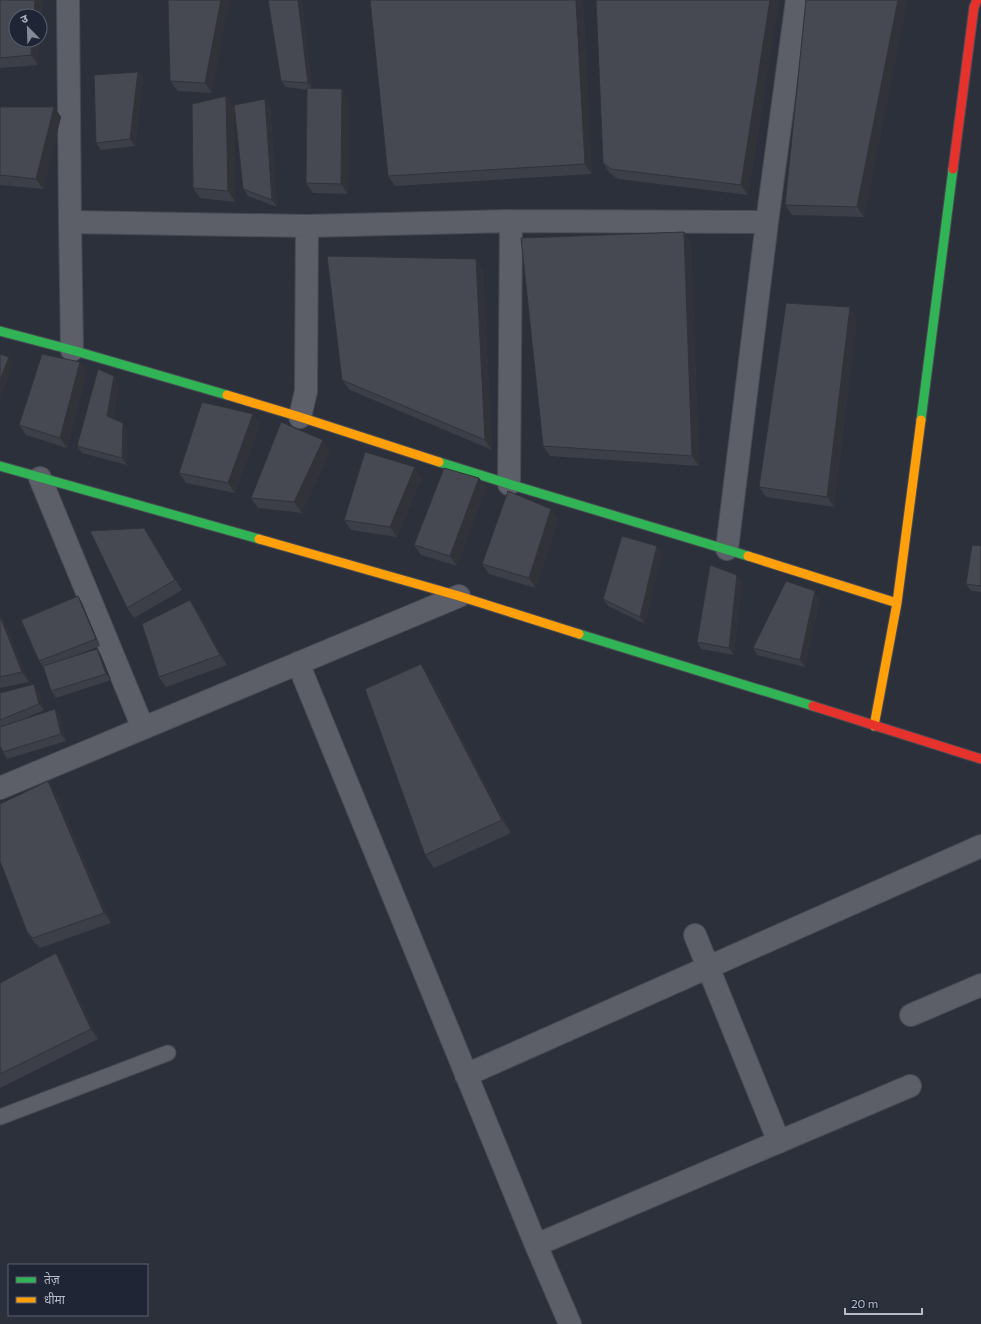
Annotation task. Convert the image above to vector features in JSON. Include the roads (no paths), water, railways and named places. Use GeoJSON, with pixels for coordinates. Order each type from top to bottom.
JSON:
{"type":"FeatureCollection","features":[{"type":"Feature","properties":{"kind":"street"},"geometry":{"type":"LineString","coordinates":[[68,0],[72,350]]}},
{"type":"Feature","properties":{"kind":"street"},"geometry":{"type":"LineString","coordinates":[[727,549],[766,222],[797,0]]}},
{"type":"Feature","properties":{"kind":"street"},"geometry":{"type":"LineString","coordinates":[[874,726],[897,603],[975,2]]}},
{"type":"Feature","properties":{"kind":"street"},"geometry":{"type":"LineString","coordinates":[[70,222],[307,226],[511,221],[766,222]]}},
{"type":"Feature","properties":{"kind":"street"},"geometry":{"type":"LineString","coordinates":[[509,484],[511,221]]}},
{"type":"Feature","properties":{"kind":"street"},"geometry":{"type":"LineString","coordinates":[[300,417],[306,391],[307,226]]}},
{"type":"Feature","properties":{"kind":"street"},"geometry":{"type":"LineString","coordinates":[[0,331],[72,350],[300,417],[509,484],[727,549],[897,603]]}},
{"type":"Feature","properties":{"kind":"street"},"geometry":{"type":"LineString","coordinates":[[0,466],[459,596],[981,759]]}},
{"type":"Feature","properties":{"kind":"street"},"geometry":{"type":"LineString","coordinates":[[40,478],[144,728]]}},
{"type":"Feature","properties":{"kind":"street"},"geometry":{"type":"LineString","coordinates":[[0,788],[459,596]]}},
{"type":"Feature","properties":{"kind":"street"},"geometry":{"type":"LineString","coordinates":[[298,663],[466,1075],[570,1324]]}},
{"type":"Feature","properties":{"kind":"street"},"geometry":{"type":"LineString","coordinates":[[466,1075],[981,846]]}},
{"type":"Feature","properties":{"kind":"street"},"geometry":{"type":"LineString","coordinates":[[695,935],[779,1142]]}},
{"type":"Feature","properties":{"kind":"street"},"geometry":{"type":"LineString","coordinates":[[911,1015],[981,985]]}},
{"type":"Feature","properties":{"kind":"street"},"geometry":{"type":"LineString","coordinates":[[536,1245],[910,1086]]}},
{"type":"Feature","properties":{"kind":"lane"},"geometry":{"type":"LineString","coordinates":[[0,1117],[168,1053]]}}]}
